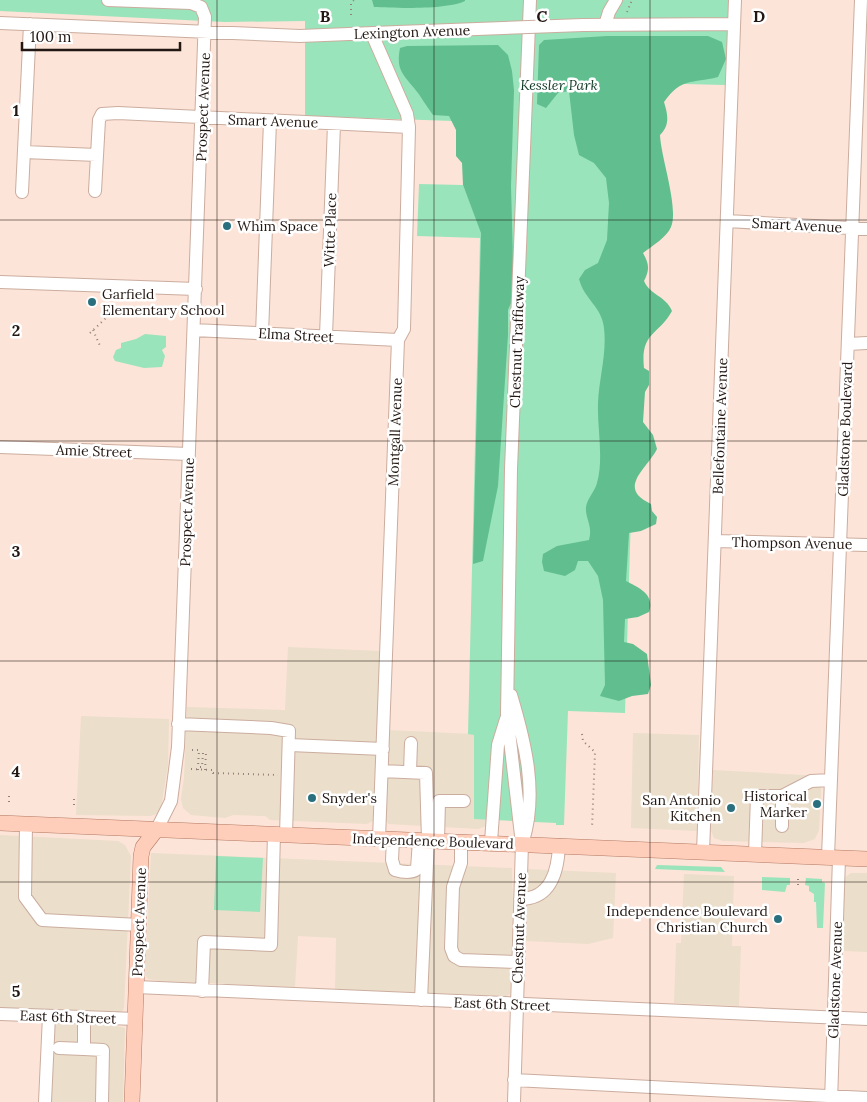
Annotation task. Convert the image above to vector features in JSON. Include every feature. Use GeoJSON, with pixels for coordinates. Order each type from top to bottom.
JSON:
{"type":"FeatureCollection","features":[{"type":"Feature","properties":{"kind":"main road","name":"Independence Boulevard"},"geometry":{"type":"LineString","coordinates":[[0,822],[867,859]]}},
{"type":"Feature","properties":{"kind":"main road","name":"Prospect Avenue"},"geometry":{"type":"LineString","coordinates":[[132,1102],[141,856],[143,847],[157,829]]}},
{"type":"Feature","properties":{"kind":"street","name":"Prospect Avenue"},"geometry":{"type":"LineString","coordinates":[[108,0],[190,3],[201,7],[205,17],[206,33],[178,724],[174,785],[168,809],[157,829]]}},
{"type":"Feature","properties":{"kind":"street","name":"Chestnut Trafficway"},"geometry":{"type":"LineString","coordinates":[[522,844],[507,714],[512,469],[530,0]]}},
{"type":"Feature","properties":{"kind":"street"},"geometry":{"type":"LineString","coordinates":[[606,25],[609,12],[616,0]]}},
{"type":"Feature","properties":{"kind":"street","name":"Bellefontaine Avenue"},"geometry":{"type":"LineString","coordinates":[[703,852],[735,0]]}},
{"type":"Feature","properties":{"kind":"street","name":"Gladstone Boulevard"},"geometry":{"type":"LineString","coordinates":[[833,857],[831,780],[861,0]]}},
{"type":"Feature","properties":{"kind":"street","name":"Lexington Avenue"},"geometry":{"type":"LineString","coordinates":[[0,23],[300,36],[583,25],[734,24]]}},
{"type":"Feature","properties":{"kind":"street"},"geometry":{"type":"LineString","coordinates":[[22,192],[30,24]]}},
{"type":"Feature","properties":{"kind":"street","name":"Montgall Avenue"},"geometry":{"type":"LineString","coordinates":[[372,34],[407,114],[409,127],[404,328],[398,340],[382,771],[386,839],[395,870],[414,872],[417,869],[428,840]]}},
{"type":"Feature","properties":{"kind":"street","name":"Smart Avenue"},"geometry":{"type":"LineString","coordinates":[[97,155],[99,120],[102,114],[118,113],[409,127]]}},
{"type":"Feature","properties":{"kind":"street"},"geometry":{"type":"LineString","coordinates":[[262,334],[270,121]]}},
{"type":"Feature","properties":{"kind":"street","name":"Witte Place"},"geometry":{"type":"LineString","coordinates":[[326,336],[334,124]]}},
{"type":"Feature","properties":{"kind":"street"},"geometry":{"type":"LineString","coordinates":[[24,152],[97,155],[95,191]]}},
{"type":"Feature","properties":{"kind":"street","name":"Smart Avenue"},"geometry":{"type":"LineString","coordinates":[[727,221],[867,228]]}},
{"type":"Feature","properties":{"kind":"street"},"geometry":{"type":"LineString","coordinates":[[0,282],[196,289]]}},
{"type":"Feature","properties":{"kind":"street","name":"Elma Street"},"geometry":{"type":"LineString","coordinates":[[194,330],[398,340]]}},
{"type":"Feature","properties":{"kind":"street"},"geometry":{"type":"LineString","coordinates":[[848,344],[867,343]]}},
{"type":"Feature","properties":{"kind":"street","name":"Amie Street"},"geometry":{"type":"LineString","coordinates":[[0,447],[189,454]]}},
{"type":"Feature","properties":{"kind":"street","name":"Thompson Avenue"},"geometry":{"type":"LineString","coordinates":[[716,541],[867,546]]}},
{"type":"Feature","properties":{"kind":"street","name":"Chestnut Trafficway"},"geometry":{"type":"LineString","coordinates":[[508,685],[522,732],[528,765],[530,820],[522,844]]}},
{"type":"Feature","properties":{"kind":"street"},"geometry":{"type":"LineString","coordinates":[[492,842],[498,745],[507,714]]}},
{"type":"Feature","properties":{"kind":"street"},"geometry":{"type":"LineString","coordinates":[[178,724],[282,729],[289,731],[290,745],[280,834],[272,945],[204,942],[202,991]]}},
{"type":"Feature","properties":{"kind":"street"},"geometry":{"type":"LineString","coordinates":[[410,743],[410,772]]}},
{"type":"Feature","properties":{"kind":"street"},"geometry":{"type":"LineString","coordinates":[[290,745],[383,749]]}},
{"type":"Feature","properties":{"kind":"street"},"geometry":{"type":"LineString","coordinates":[[382,771],[426,773],[433,800],[428,840],[421,1000]]}},
{"type":"Feature","properties":{"kind":"street"},"geometry":{"type":"LineString","coordinates":[[755,854],[757,796],[782,796],[811,781],[831,780]]}},
{"type":"Feature","properties":{"kind":"street"},"geometry":{"type":"LineString","coordinates":[[782,796],[782,826]]}},
{"type":"Feature","properties":{"kind":"street"},"geometry":{"type":"LineString","coordinates":[[433,800],[464,801]]}},
{"type":"Feature","properties":{"kind":"street"},"geometry":{"type":"LineString","coordinates":[[26,824],[25,898],[42,920],[139,924]]}},
{"type":"Feature","properties":{"kind":"street"},"geometry":{"type":"LineString","coordinates":[[461,842],[461,863],[453,887],[451,948],[454,956],[461,960],[518,962]]}},
{"type":"Feature","properties":{"kind":"street","name":"Chestnut Avenue"},"geometry":{"type":"LineString","coordinates":[[514,1102],[522,844]]}},
{"type":"Feature","properties":{"kind":"street"},"geometry":{"type":"LineString","coordinates":[[520,898],[530,898],[540,894],[554,876],[558,867],[559,845]]}},
{"type":"Feature","properties":{"kind":"street","name":"Gladstone Avenue"},"geometry":{"type":"LineString","coordinates":[[832,1099],[834,1017],[833,857]]}},
{"type":"Feature","properties":{"kind":"street","name":"East 6th Street"},"geometry":{"type":"LineString","coordinates":[[136,988],[867,1019]]}},
{"type":"Feature","properties":{"kind":"street","name":"East 6th Street"},"geometry":{"type":"LineString","coordinates":[[0,1014],[136,1019]]}},
{"type":"Feature","properties":{"kind":"street"},"geometry":{"type":"LineString","coordinates":[[45,1102],[49,1016]]}},
{"type":"Feature","properties":{"kind":"street"},"geometry":{"type":"LineString","coordinates":[[84,1017],[84,1049]]}},
{"type":"Feature","properties":{"kind":"street"},"geometry":{"type":"LineString","coordinates":[[59,1048],[103,1050],[102,1102]]}},
{"type":"Feature","properties":{"kind":"street"},"geometry":{"type":"LineString","coordinates":[[514,1080],[832,1099],[867,1098]]}},
{"type":"Feature","properties":{"kind":"path"},"geometry":{"type":"LineString","coordinates":[[351,15],[351,3],[354,0]]}},
{"type":"Feature","properties":{"kind":"path"},"geometry":{"type":"LineString","coordinates":[[627,12],[632,0]]}},
{"type":"Feature","properties":{"kind":"path"},"geometry":{"type":"LineString","coordinates":[[90,333],[106,318]]}},
{"type":"Feature","properties":{"kind":"path"},"geometry":{"type":"LineString","coordinates":[[93,330],[100,348]]}},
{"type":"Feature","properties":{"kind":"path"},"geometry":{"type":"LineString","coordinates":[[582,734],[583,741],[595,752],[592,828]]}},
{"type":"Feature","properties":{"kind":"path"},"geometry":{"type":"LineString","coordinates":[[192,750],[199,750],[198,768]]}},
{"type":"Feature","properties":{"kind":"path"},"geometry":{"type":"LineString","coordinates":[[198,768],[202,767],[203,752],[206,752],[205,770]]}},
{"type":"Feature","properties":{"kind":"path"},"geometry":{"type":"LineString","coordinates":[[191,769],[213,770],[213,773],[278,775]]}},
{"type":"Feature","properties":{"kind":"path"},"geometry":{"type":"LineString","coordinates":[[9,794],[9,802]]}},
{"type":"Feature","properties":{"kind":"path"},"geometry":{"type":"LineString","coordinates":[[74,797],[74,805]]}},
{"type":"Feature","properties":{"kind":"path"},"geometry":{"type":"LineString","coordinates":[[798,876],[798,885]]}},
{"type":"Feature","properties":{"kind":"shaded area"},"geometry":{"type":"Polygon","coordinates":[[[288,647],[380,651],[373,821],[367,824],[270,820],[265,816],[233,815],[225,818],[191,815],[183,808],[181,799],[184,778],[187,707],[285,710],[288,647]]]}},
{"type":"Feature","properties":{"kind":"shaded area"},"geometry":{"type":"Polygon","coordinates":[[[81,716],[169,719],[168,765],[161,808],[157,814],[150,816],[76,815],[81,716]]]}},
{"type":"Feature","properties":{"kind":"shaded area"},"geometry":{"type":"Polygon","coordinates":[[[388,730],[474,734],[474,819],[489,819],[486,826],[478,829],[388,824],[385,818],[388,730]]]}},
{"type":"Feature","properties":{"kind":"shaded area"},"geometry":{"type":"Polygon","coordinates":[[[633,733],[699,735],[697,831],[631,828],[633,733]]]}},
{"type":"Feature","properties":{"kind":"shaded area"},"geometry":{"type":"Polygon","coordinates":[[[713,770],[822,776],[819,830],[815,839],[804,843],[723,841],[714,838],[711,831],[713,770]]]}},
{"type":"Feature","properties":{"kind":"shaded area"},"geometry":{"type":"Polygon","coordinates":[[[0,835],[118,841],[125,845],[131,856],[124,1008],[121,1014],[0,1009],[0,835]]]}},
{"type":"Feature","properties":{"kind":"shaded area"},"geometry":{"type":"Polygon","coordinates":[[[151,853],[512,868],[513,906],[510,994],[507,996],[335,989],[336,938],[298,936],[295,987],[148,979],[145,975],[151,853]]]}},
{"type":"Feature","properties":{"kind":"shaded area"},"geometry":{"type":"Polygon","coordinates":[[[527,869],[616,873],[613,938],[588,944],[526,941],[527,869]]]}},
{"type":"Feature","properties":{"kind":"shaded area"},"geometry":{"type":"Polygon","coordinates":[[[851,873],[867,873],[867,952],[844,951],[844,878],[851,873]]]}},
{"type":"Feature","properties":{"kind":"shaded area"},"geometry":{"type":"Polygon","coordinates":[[[684,874],[734,876],[732,946],[741,946],[739,1006],[674,1003],[676,943],[681,943],[684,874]]]}},
{"type":"Feature","properties":{"kind":"shaded area"},"geometry":{"type":"Polygon","coordinates":[[[45,1023],[112,1025],[125,1028],[123,1102],[41,1102],[45,1023]]]}},
{"type":"Feature","properties":{"kind":"green space","name":"Kessler Park"},"geometry":{"type":"Polygon","coordinates":[[[0,0],[729,0],[725,85],[644,83],[625,713],[568,711],[564,825],[474,819],[474,735],[468,734],[480,238],[417,236],[419,184],[463,185],[481,231],[483,122],[305,116],[305,21],[225,22],[0,11],[0,0]]]}},
{"type":"Feature","properties":{"kind":"green space"},"geometry":{"type":"Polygon","coordinates":[[[372,0],[465,1],[446,6],[407,8],[374,7],[372,0]]]}},
{"type":"Feature","properties":{"kind":"green space"},"geometry":{"type":"Polygon","coordinates":[[[607,36],[708,36],[722,42],[726,59],[718,77],[682,85],[670,94],[664,102],[667,124],[660,135],[673,208],[673,219],[669,231],[643,253],[648,267],[644,281],[650,289],[666,302],[672,311],[648,340],[645,347],[644,368],[649,371],[649,385],[645,392],[643,422],[653,435],[657,449],[641,471],[635,485],[636,491],[641,498],[651,504],[652,511],[657,517],[656,524],[641,531],[629,533],[626,581],[645,592],[650,601],[650,606],[649,612],[638,617],[625,619],[624,642],[633,644],[647,654],[651,685],[648,694],[632,696],[619,701],[600,696],[605,685],[603,600],[598,576],[588,561],[578,561],[575,570],[565,576],[544,571],[542,562],[543,554],[557,546],[589,540],[590,535],[586,507],[596,486],[599,473],[598,403],[605,338],[603,321],[600,314],[581,286],[579,279],[585,270],[598,263],[607,240],[609,203],[606,178],[594,163],[579,155],[574,135],[569,91],[558,93],[546,108],[537,104],[539,45],[544,40],[607,36]]]}},
{"type":"Feature","properties":{"kind":"green space"},"geometry":{"type":"Polygon","coordinates":[[[498,45],[508,55],[514,90],[511,186],[514,296],[508,310],[498,486],[483,561],[473,564],[481,233],[463,185],[462,163],[456,156],[456,130],[449,116],[433,115],[403,74],[399,55],[400,48],[407,46],[498,45]]]}},
{"type":"Feature","properties":{"kind":"green space"},"geometry":{"type":"Polygon","coordinates":[[[145,334],[166,336],[166,347],[162,350],[165,356],[162,367],[144,368],[115,361],[113,357],[116,350],[121,348],[121,343],[136,339],[145,334]]]}},
{"type":"Feature","properties":{"kind":"green space"},"geometry":{"type":"Polygon","coordinates":[[[216,856],[263,858],[260,912],[214,910],[216,856]]]}},
{"type":"Feature","properties":{"kind":"green space"},"geometry":{"type":"Polygon","coordinates":[[[657,865],[721,867],[725,872],[655,869],[657,865]]]}},
{"type":"Feature","properties":{"kind":"green space"},"geometry":{"type":"Polygon","coordinates":[[[762,877],[790,878],[790,885],[787,885],[785,892],[762,890],[762,877]]]}},
{"type":"Feature","properties":{"kind":"green space"},"geometry":{"type":"Polygon","coordinates":[[[806,878],[822,879],[822,882],[825,883],[823,928],[817,928],[816,902],[814,902],[814,894],[809,891],[809,886],[805,885],[806,878]]]}},
{"type":"Feature","properties":{"kind":"place","name":"Whim Space"},"geometry":{"type":"Point","coordinates":[227,226]}},
{"type":"Feature","properties":{"kind":"place","name":"Garfield Elementary School"},"geometry":{"type":"Point","coordinates":[92,302]}},
{"type":"Feature","properties":{"kind":"place","name":"Snyder's"},"geometry":{"type":"Point","coordinates":[312,798]}},
{"type":"Feature","properties":{"kind":"place","name":"Historical Marker"},"geometry":{"type":"Point","coordinates":[817,804]}},
{"type":"Feature","properties":{"kind":"place","name":"San Antonio Kitchen"},"geometry":{"type":"Point","coordinates":[731,808]}},
{"type":"Feature","properties":{"kind":"place","name":"Independence Boulevard Christian Church"},"geometry":{"type":"Point","coordinates":[778,919]}}]}
